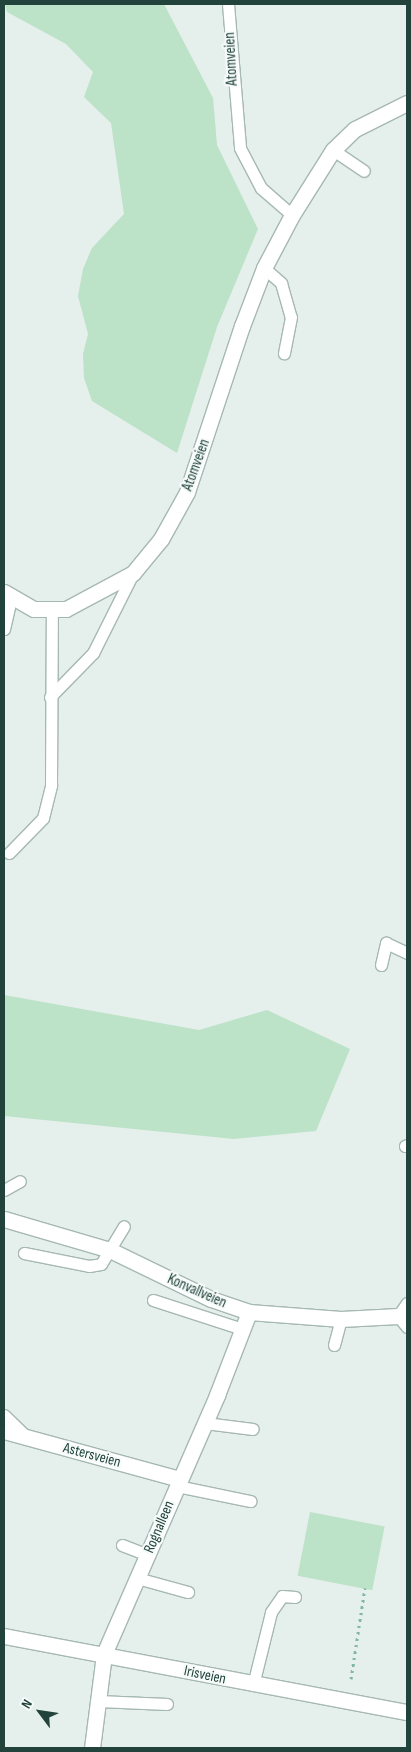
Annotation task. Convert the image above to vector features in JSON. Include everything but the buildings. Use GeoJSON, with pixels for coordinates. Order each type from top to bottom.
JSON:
{"type":"FeatureCollection","features":[{"type":"Feature","properties":{"kind":"street","name":"Atomveien"},"geometry":{"type":"LineString","coordinates":[[7,595],[34,609],[66,610],[133,573],[161,539],[187,492],[264,268],[292,215],[333,150],[355,129],[407,103]]}},
{"type":"Feature","properties":{"kind":"street","name":"Konvallveien"},"geometry":{"type":"LineString","coordinates":[[4,1218],[110,1250],[211,1299],[249,1312],[341,1319],[403,1321]]}},
{"type":"Feature","properties":{"kind":"street","name":"Rognalleen"},"geometry":{"type":"LineString","coordinates":[[92,1748],[104,1654],[205,1424],[249,1312]]}},
{"type":"Feature","properties":{"kind":"street","name":"Astersveien"},"geometry":{"type":"LineString","coordinates":[[4,1431],[179,1483]]}},
{"type":"Feature","properties":{"kind":"street","name":"Irisveien"},"geometry":{"type":"LineString","coordinates":[[4,1636],[104,1654],[252,1685],[407,1712]]}},
{"type":"Feature","properties":{"kind":"lane","name":"Atomveien"},"geometry":{"type":"LineString","coordinates":[[228,4],[240,148],[261,188],[292,215]]}},
{"type":"Feature","properties":{"kind":"lane"},"geometry":{"type":"LineString","coordinates":[[333,150],[364,171]]}},
{"type":"Feature","properties":{"kind":"lane"},"geometry":{"type":"LineString","coordinates":[[264,268],[281,283],[291,317],[284,353]]}},
{"type":"Feature","properties":{"kind":"lane"},"geometry":{"type":"LineString","coordinates":[[50,697],[93,653],[133,573]]}},
{"type":"Feature","properties":{"kind":"lane"},"geometry":{"type":"LineString","coordinates":[[4,629],[7,595]]}},
{"type":"Feature","properties":{"kind":"lane"},"geometry":{"type":"LineString","coordinates":[[9,853],[43,818],[51,785],[50,697],[52,610]]}},
{"type":"Feature","properties":{"kind":"lane"},"geometry":{"type":"LineString","coordinates":[[381,966],[386,943],[407,953]]}},
{"type":"Feature","properties":{"kind":"lane"},"geometry":{"type":"LineString","coordinates":[[4,1190],[20,1181]]}},
{"type":"Feature","properties":{"kind":"lane"},"geometry":{"type":"LineString","coordinates":[[24,1252],[89,1266],[101,1264],[124,1226]]}},
{"type":"Feature","properties":{"kind":"lane"},"geometry":{"type":"LineString","coordinates":[[153,1300],[242,1329]]}},
{"type":"Feature","properties":{"kind":"lane"},"geometry":{"type":"LineString","coordinates":[[403,1321],[407,1303]]}},
{"type":"Feature","properties":{"kind":"lane"},"geometry":{"type":"LineString","coordinates":[[334,1345],[341,1319]]}},
{"type":"Feature","properties":{"kind":"lane"},"geometry":{"type":"LineString","coordinates":[[4,1415],[28,1437]]}},
{"type":"Feature","properties":{"kind":"lane"},"geometry":{"type":"LineString","coordinates":[[205,1424],[253,1429]]}},
{"type":"Feature","properties":{"kind":"lane"},"geometry":{"type":"LineString","coordinates":[[179,1483],[250,1501]]}},
{"type":"Feature","properties":{"kind":"lane"},"geometry":{"type":"LineString","coordinates":[[122,1545],[148,1555]]}},
{"type":"Feature","properties":{"kind":"lane"},"geometry":{"type":"LineString","coordinates":[[137,1578],[188,1592]]}},
{"type":"Feature","properties":{"kind":"lane"},"geometry":{"type":"LineString","coordinates":[[252,1685],[271,1612],[282,1596],[295,1597]]}},
{"type":"Feature","properties":{"kind":"lane"},"geometry":{"type":"LineString","coordinates":[[98,1702],[167,1704]]}},
{"type":"Feature","properties":{"kind":"path"},"geometry":{"type":"LineString","coordinates":[[348,1702],[365,1588]]}},
{"type":"Feature","properties":{"kind":"green space"},"geometry":{"type":"Polygon","coordinates":[[[5,4],[164,4],[213,98],[217,145],[258,229],[217,327],[177,453],[92,401],[84,378],[83,354],[88,334],[78,296],[83,269],[92,248],[124,214],[111,123],[84,97],[93,72],[66,44],[7,12],[5,4]]]}},
{"type":"Feature","properties":{"kind":"green space"},"geometry":{"type":"Polygon","coordinates":[[[4,995],[199,1030],[267,1010],[350,1049],[316,1131],[234,1139],[4,1116],[4,995]]]}},
{"type":"Feature","properties":{"kind":"green space"},"geometry":{"type":"Polygon","coordinates":[[[310,1512],[385,1527],[372,1590],[298,1576],[310,1512]]]}}]}
